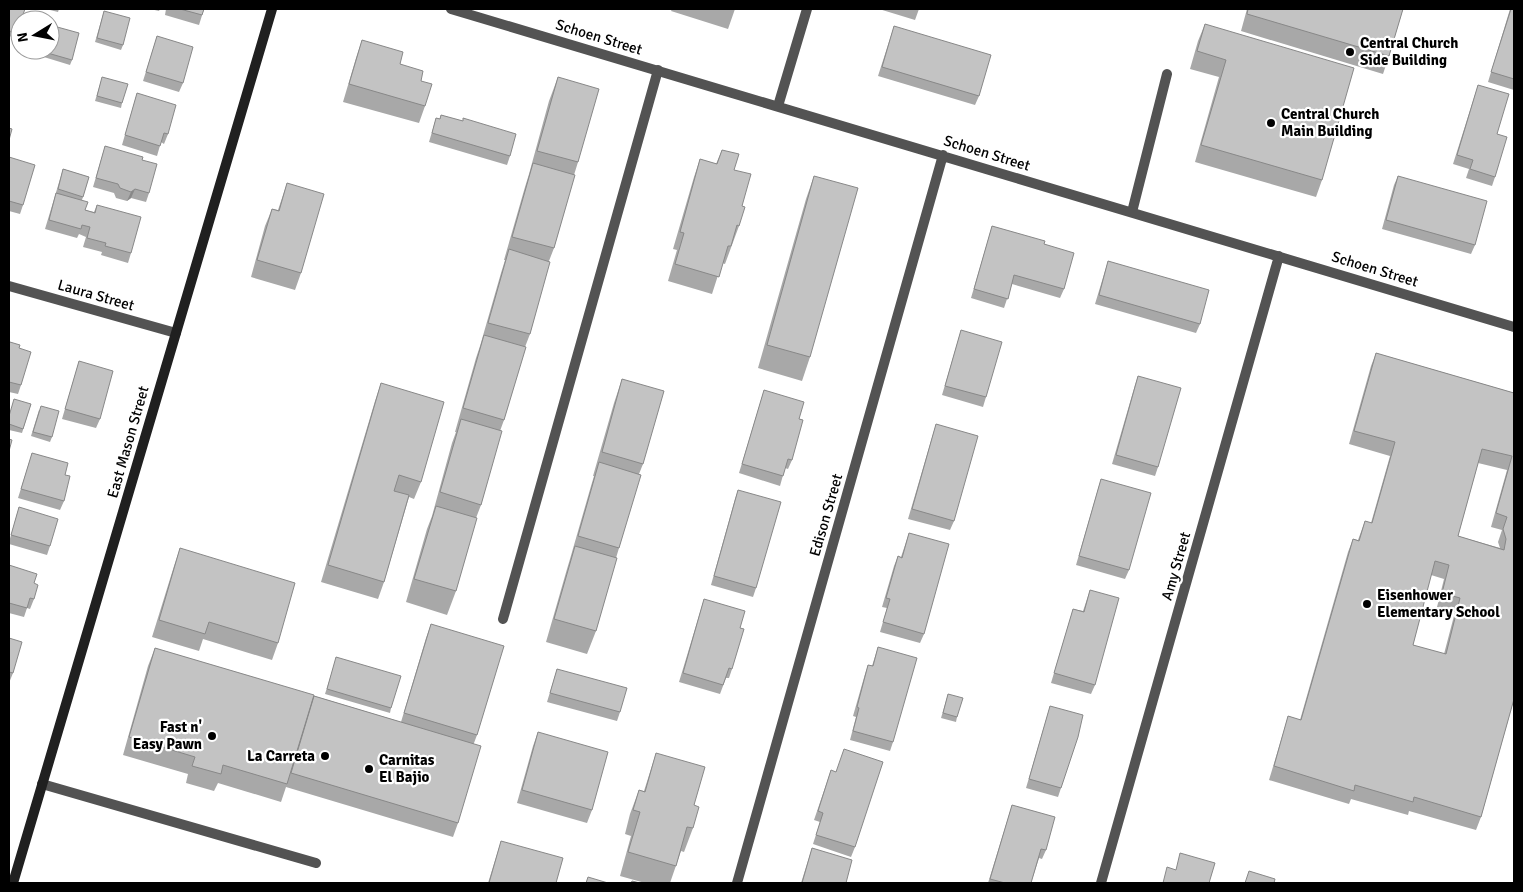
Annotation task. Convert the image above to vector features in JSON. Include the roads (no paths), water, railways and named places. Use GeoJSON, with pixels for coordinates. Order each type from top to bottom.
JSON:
{"type":"FeatureCollection","features":[{"type":"Feature","properties":{"kind":"main road","name":"East Mason Street"},"geometry":{"type":"LineString","coordinates":[[13,883],[272,9]]}},
{"type":"Feature","properties":{"kind":"street","name":"Schoen Street"},"geometry":{"type":"LineString","coordinates":[[451,9],[1514,327]]}},
{"type":"Feature","properties":{"kind":"street"},"geometry":{"type":"LineString","coordinates":[[778,106],[807,9]]}},
{"type":"Feature","properties":{"kind":"street"},"geometry":{"type":"LineString","coordinates":[[503,619],[658,70]]}},
{"type":"Feature","properties":{"kind":"street"},"geometry":{"type":"LineString","coordinates":[[1132,212],[1167,74]]}},
{"type":"Feature","properties":{"kind":"street","name":"Edison Street"},"geometry":{"type":"LineString","coordinates":[[737,883],[943,155]]}},
{"type":"Feature","properties":{"kind":"street","name":"Amy Street"},"geometry":{"type":"LineString","coordinates":[[1101,883],[1279,256]]}},
{"type":"Feature","properties":{"kind":"street","name":"Laura Street"},"geometry":{"type":"LineString","coordinates":[[9,286],[176,333]]}},
{"type":"Feature","properties":{"kind":"street"},"geometry":{"type":"LineString","coordinates":[[42,784],[316,863]]}},
{"type":"Feature","properties":{"kind":"place","name":"Central Church Side Building"},"geometry":{"type":"Point","coordinates":[1350,52]}},
{"type":"Feature","properties":{"kind":"place","name":"Central Church Main Building"},"geometry":{"type":"Point","coordinates":[1271,123]}},
{"type":"Feature","properties":{"kind":"place","name":"Eisenhower Elementary School"},"geometry":{"type":"Point","coordinates":[1367,604]}},
{"type":"Feature","properties":{"kind":"place","name":"Fast n' Easy Pawn"},"geometry":{"type":"Point","coordinates":[212,736]}},
{"type":"Feature","properties":{"kind":"place","name":"La Carreta"},"geometry":{"type":"Point","coordinates":[325,756]}},
{"type":"Feature","properties":{"kind":"place","name":"Carnitas El Bajio"},"geometry":{"type":"Point","coordinates":[369,769]}}]}
